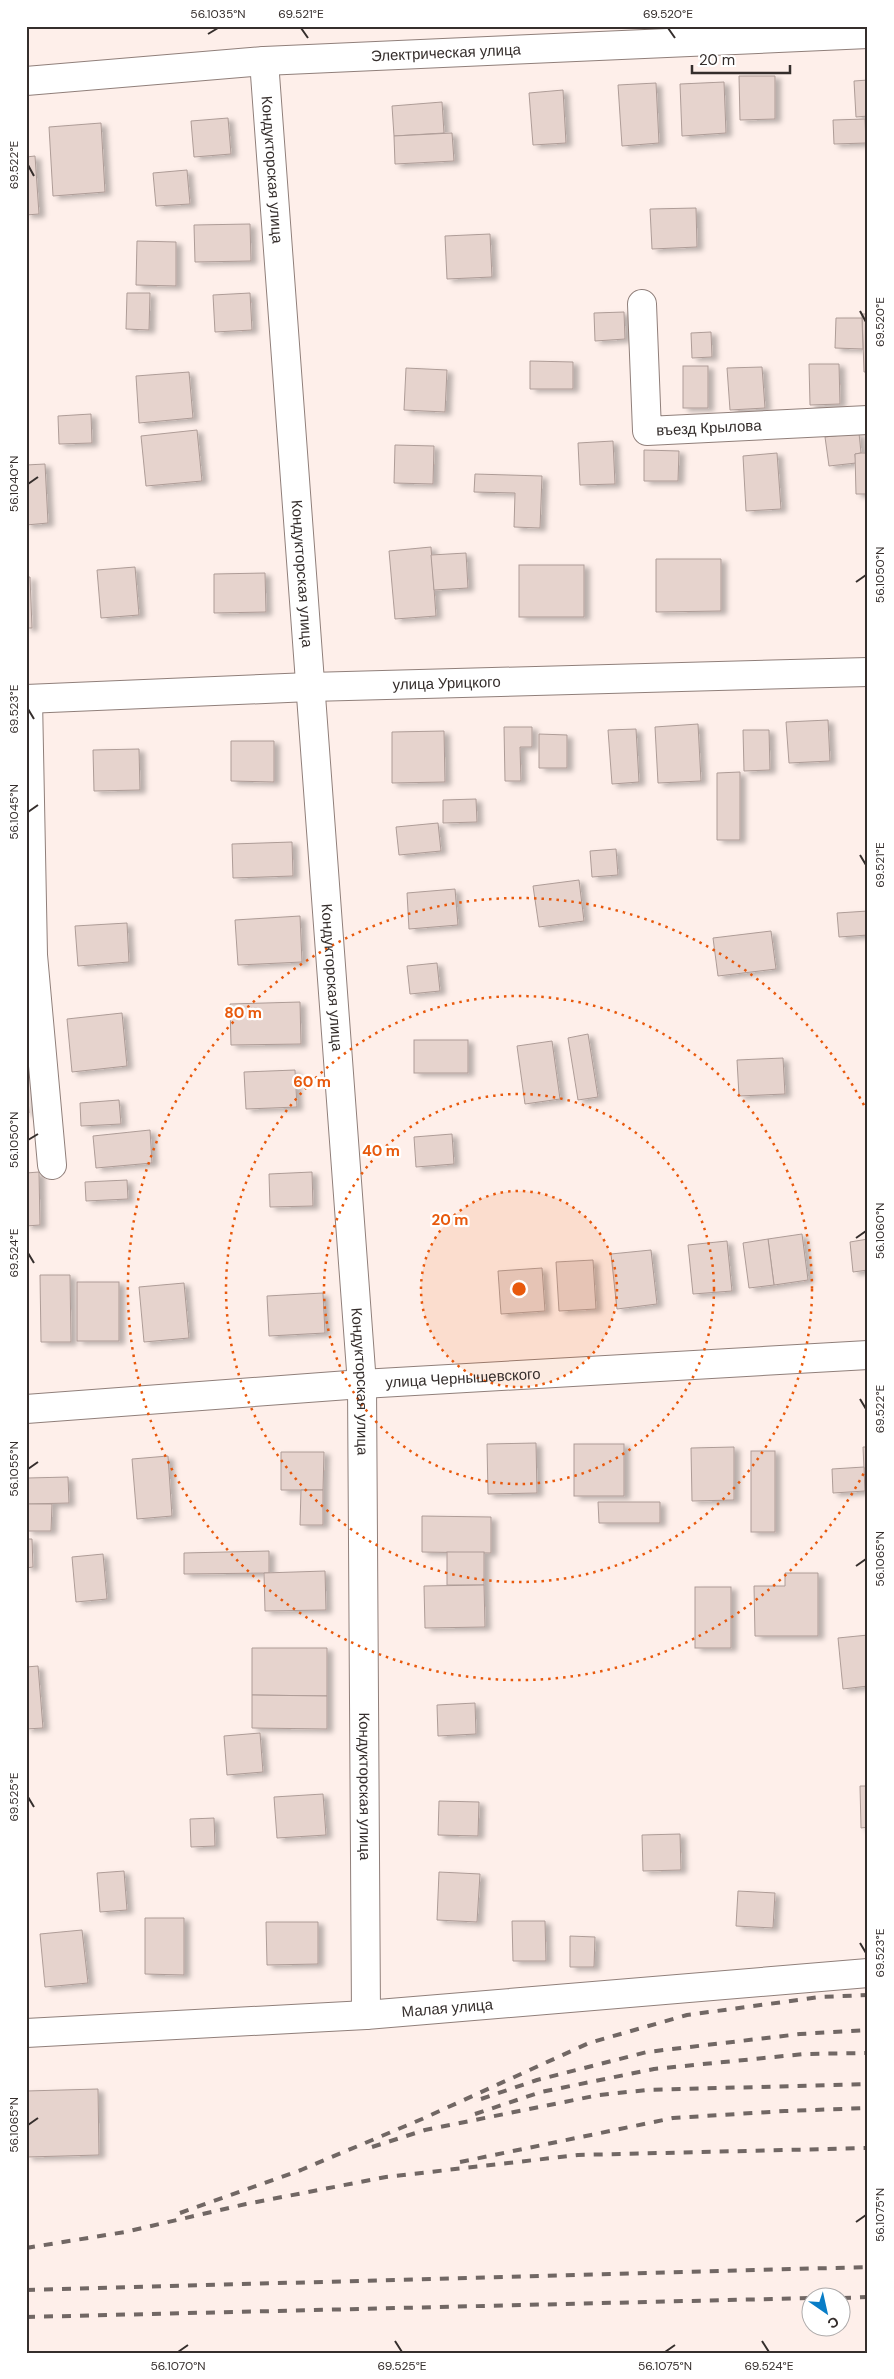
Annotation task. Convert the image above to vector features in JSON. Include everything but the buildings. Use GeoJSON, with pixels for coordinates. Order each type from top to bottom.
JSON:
{"type":"FeatureCollection","features":[{"type":"Feature","properties":{"kind":"street","name":"Электрическая улица"},"geometry":{"type":"LineString","coordinates":[[26,81],[264,61],[868,34]]}},
{"type":"Feature","properties":{"kind":"street","name":"Кондукторская улица"},"geometry":{"type":"LineString","coordinates":[[264,61],[362,1384],[366,2015]]}},
{"type":"Feature","properties":{"kind":"street","name":"въезд Крылова"},"geometry":{"type":"LineString","coordinates":[[642,304],[647,431],[868,420]]}},
{"type":"Feature","properties":{"kind":"street","name":"улица Урицкого"},"geometry":{"type":"LineString","coordinates":[[27,699],[310,687],[868,672]]}},
{"type":"Feature","properties":{"kind":"street"},"geometry":{"type":"LineString","coordinates":[[27,699],[33,955],[52,1165]]}},
{"type":"Feature","properties":{"kind":"street","name":"улица Чернышевского"},"geometry":{"type":"LineString","coordinates":[[26,1409],[362,1384],[868,1355]]}},
{"type":"Feature","properties":{"kind":"street","name":"Малая улица"},"geometry":{"type":"LineString","coordinates":[[26,2033],[366,2015],[868,1974]]}},
{"type":"Feature","properties":{"kind":"railway"},"geometry":{"type":"LineString","coordinates":[[180,2213],[301,2170],[422,2119],[589,2043],[687,2015],[820,1997],[868,1995]]}},
{"type":"Feature","properties":{"kind":"railway"},"geometry":{"type":"LineString","coordinates":[[481,2099],[537,2080],[647,2052],[800,2034],[868,2030]]}},
{"type":"Feature","properties":{"kind":"railway"},"geometry":{"type":"LineString","coordinates":[[475,2114],[541,2092],[654,2069],[804,2054],[868,2053]]}},
{"type":"Feature","properties":{"kind":"railway"},"geometry":{"type":"LineString","coordinates":[[372,2147],[425,2130],[599,2095],[647,2090],[868,2084]]}},
{"type":"Feature","properties":{"kind":"railway"},"geometry":{"type":"LineString","coordinates":[[460,2162],[673,2118],[868,2108]]}},
{"type":"Feature","properties":{"kind":"railway"},"geometry":{"type":"LineString","coordinates":[[26,2248],[125,2232],[246,2204],[386,2177],[578,2155],[868,2148]]}},
{"type":"Feature","properties":{"kind":"railway"},"geometry":{"type":"LineString","coordinates":[[26,2290],[868,2267]]}},
{"type":"Feature","properties":{"kind":"railway"},"geometry":{"type":"LineString","coordinates":[[852,2298],[868,2297]]}},
{"type":"Feature","properties":{"kind":"railway"},"geometry":{"type":"LineString","coordinates":[[26,2317],[802,2298]]}}]}
